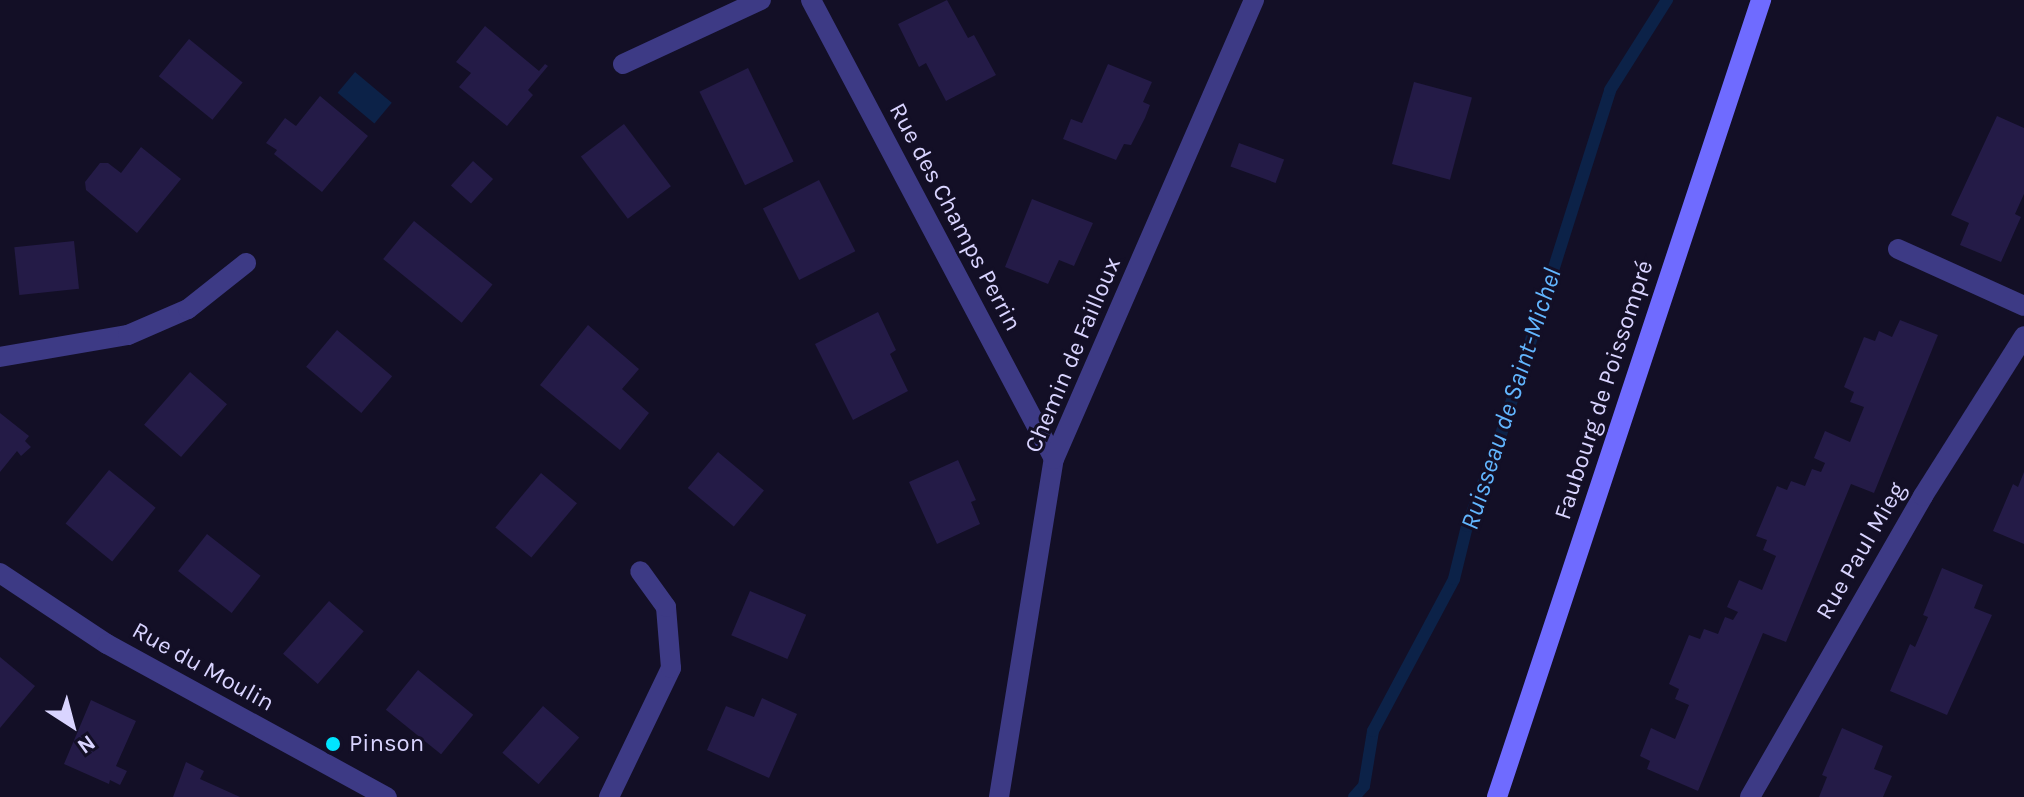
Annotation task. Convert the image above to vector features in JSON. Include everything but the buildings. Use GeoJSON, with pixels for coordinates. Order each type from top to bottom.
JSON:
{"type":"FeatureCollection","features":[{"type":"Feature","properties":{"kind":"main road","name":"Faubourg de Poissompré"},"geometry":{"type":"LineString","coordinates":[[1497,797],[1761,0]]}},
{"type":"Feature","properties":{"kind":"street"},"geometry":{"type":"LineString","coordinates":[[623,64],[761,0]]}},
{"type":"Feature","properties":{"kind":"street","name":"Rue des Champs Perrin"},"geometry":{"type":"LineString","coordinates":[[811,0],[1054,459]]}},
{"type":"Feature","properties":{"kind":"street","name":"Chemin de Failloux"},"geometry":{"type":"LineString","coordinates":[[999,797],[1054,459],[1254,0]]}},
{"type":"Feature","properties":{"kind":"street"},"geometry":{"type":"LineString","coordinates":[[1898,249],[2024,306]]}},
{"type":"Feature","properties":{"kind":"street"},"geometry":{"type":"LineString","coordinates":[[0,357],[128,335],[188,309],[246,263]]}},
{"type":"Feature","properties":{"kind":"street","name":"Rue Paul Mieg"},"geometry":{"type":"LineString","coordinates":[[1750,797],[1923,496],[2024,336]]}},
{"type":"Feature","properties":{"kind":"street"},"geometry":{"type":"LineString","coordinates":[[609,797],[671,668],[666,607],[640,571]]}},
{"type":"Feature","properties":{"kind":"street","name":"Rue du Moulin"},"geometry":{"type":"LineString","coordinates":[[0,573],[107,644],[387,797]]}},
{"type":"Feature","properties":{"kind":"water"},"geometry":{"type":"Polygon","coordinates":[[[355,72],[392,103],[374,124],[338,93],[355,72]]]}},
{"type":"Feature","properties":{"kind":"waterway","name":"Ruisseau de Saint-Michel"},"geometry":{"type":"LineString","coordinates":[[1354,797],[1364,786],[1373,731],[1454,579],[1467,526],[1498,444],[1610,90],[1667,0]]}},
{"type":"Feature","properties":{"kind":"place","name":"Pinson"},"geometry":{"type":"Point","coordinates":[333,744]}}]}
